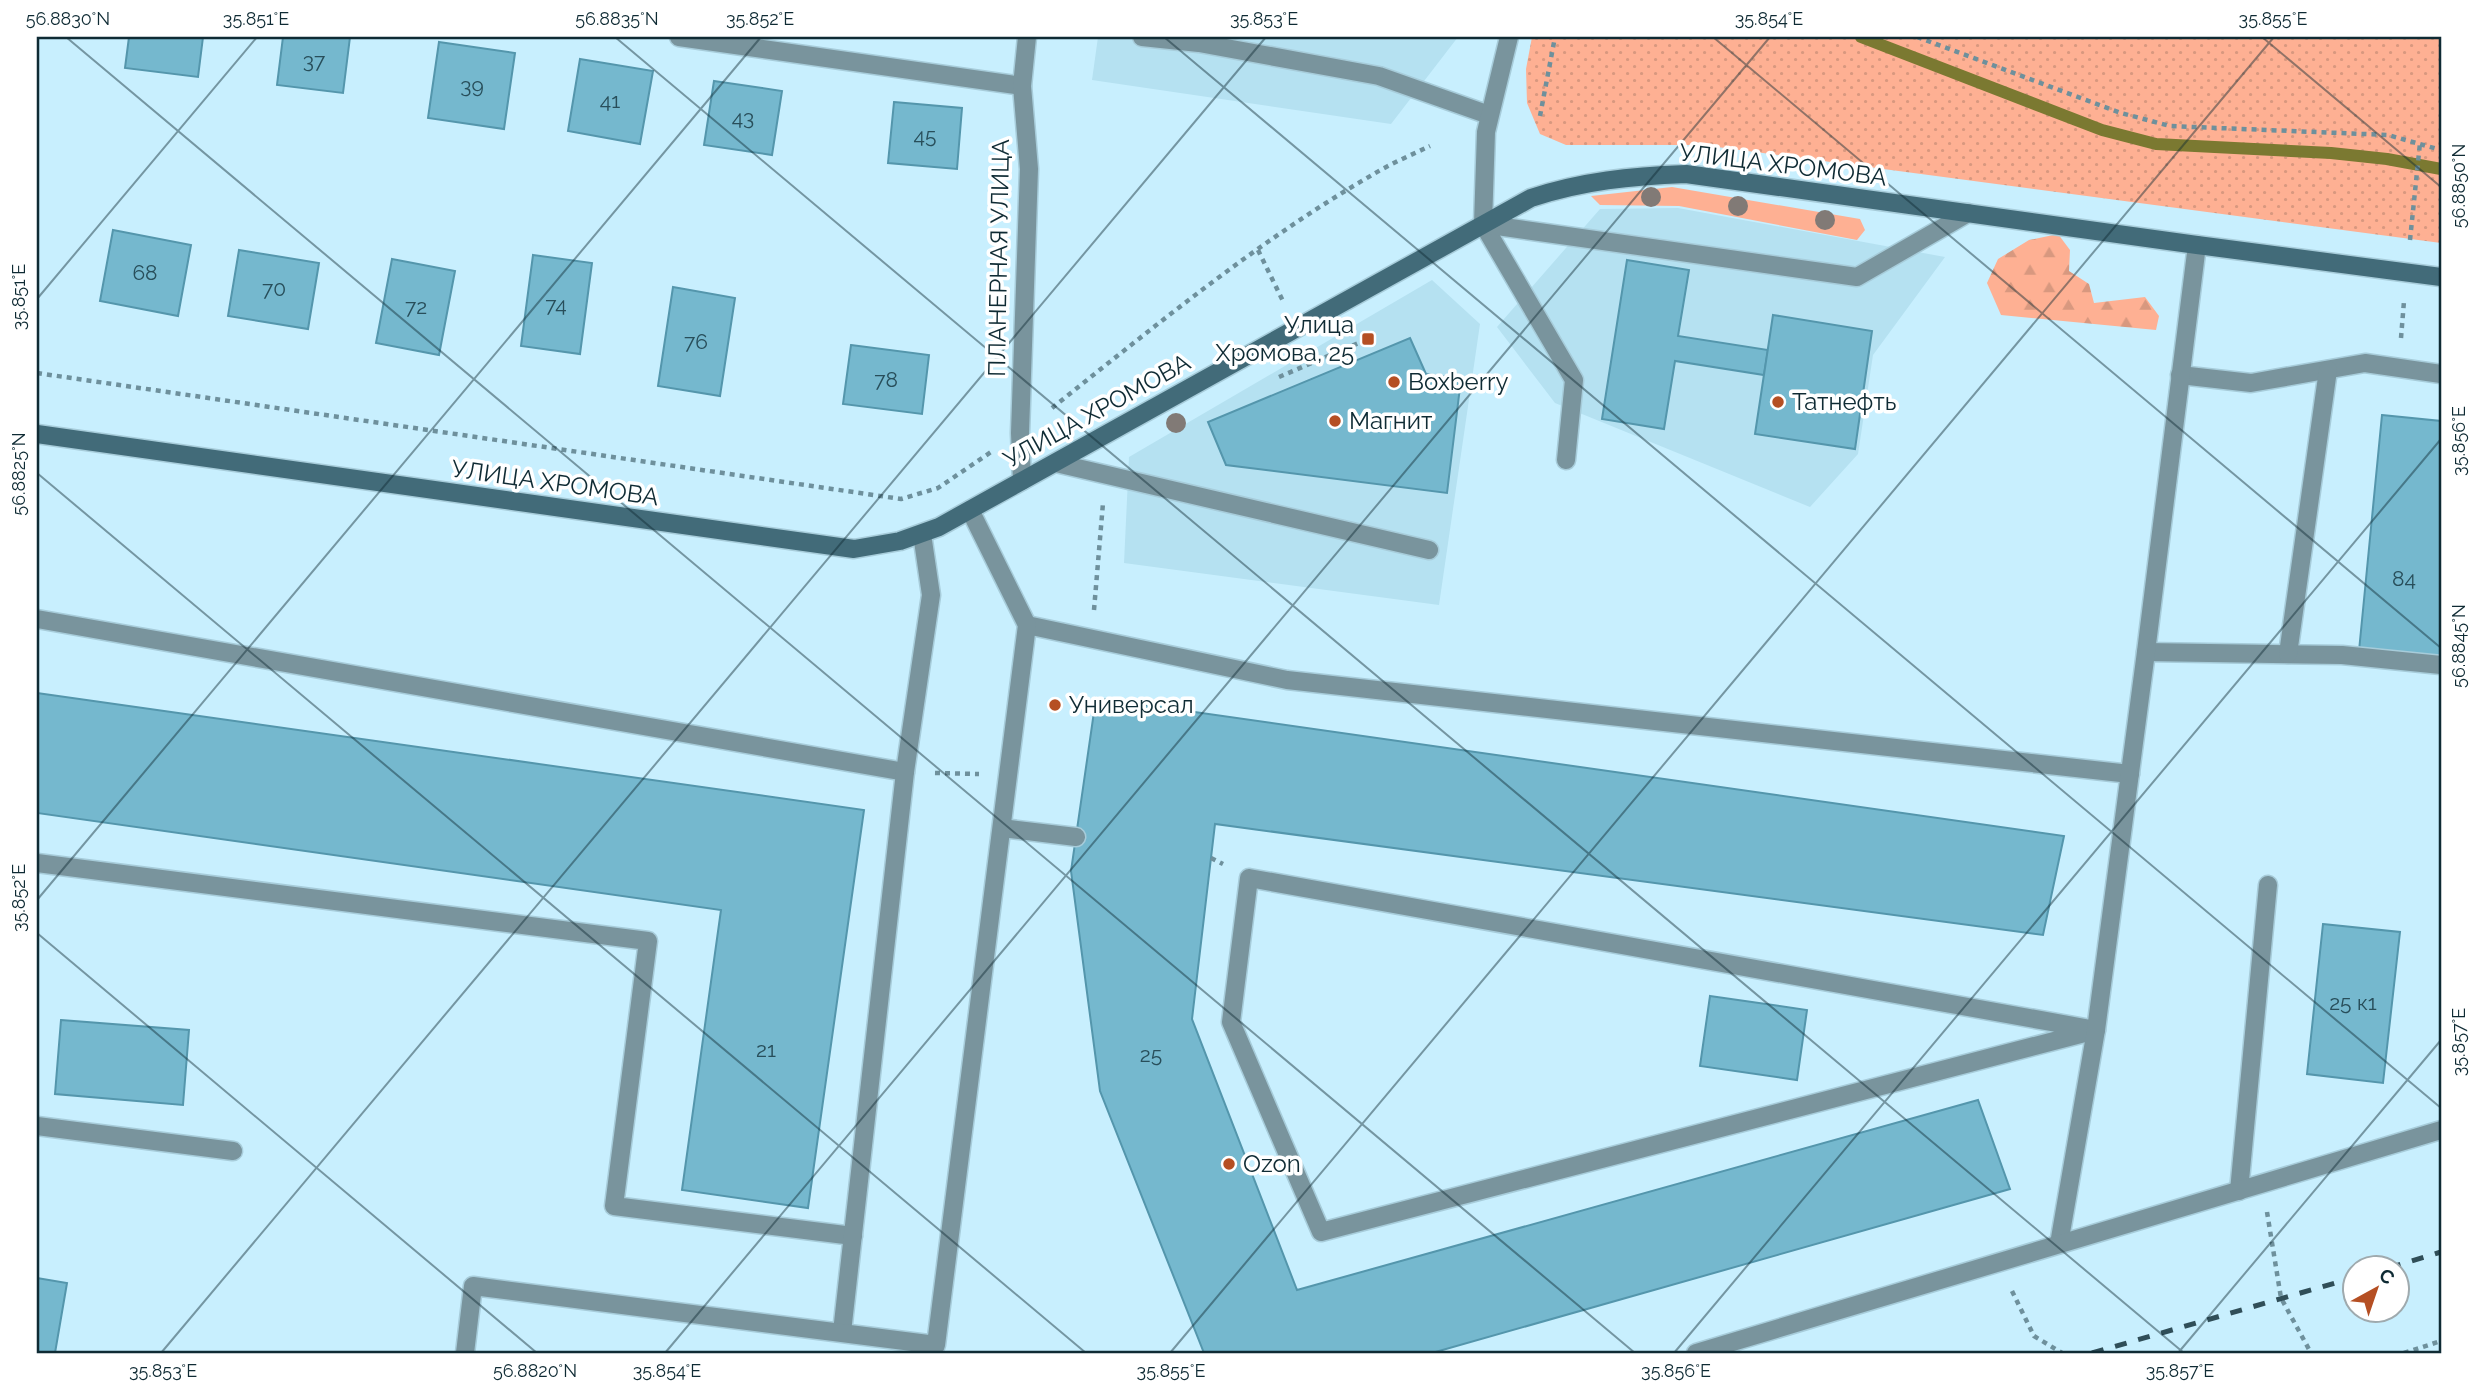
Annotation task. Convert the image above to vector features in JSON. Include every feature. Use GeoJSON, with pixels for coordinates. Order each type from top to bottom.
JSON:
{"type":"FeatureCollection","features":[{"type":"Feature","properties":{"kind":"main road","name":"УЛИЦА ХРОМОВА"},"geometry":{"type":"LineString","coordinates":[[37,434],[854,549],[922,534],[970,510],[1483,224],[1531,198],[1563,188],[1640,175],[1675,174],[2441,277]]}},
{"type":"Feature","properties":{"kind":"street"},"geometry":{"type":"LineString","coordinates":[[679,37],[1022,86]]}},
{"type":"Feature","properties":{"kind":"street","name":"ПЛАНЕРНАЯ УЛИЦА"},"geometry":{"type":"LineString","coordinates":[[1022,481],[1020,433],[1030,169],[1022,86],[1027,37]]}},
{"type":"Feature","properties":{"kind":"street"},"geometry":{"type":"LineString","coordinates":[[1142,37],[1199,43],[1379,76],[1489,115]]}},
{"type":"Feature","properties":{"kind":"street"},"geometry":{"type":"LineString","coordinates":[[1509,37],[1486,132],[1483,224],[1574,380],[1566,460]]}},
{"type":"Feature","properties":{"kind":"street"},"geometry":{"type":"LineString","coordinates":[[1483,224],[1857,276],[1968,214]]}},
{"type":"Feature","properties":{"kind":"street"},"geometry":{"type":"LineString","coordinates":[[2059,1244],[2096,1030],[2197,245]]}},
{"type":"Feature","properties":{"kind":"street"},"geometry":{"type":"LineString","coordinates":[[2180,375],[2251,383],[2365,363],[2441,374]]}},
{"type":"Feature","properties":{"kind":"street"},"geometry":{"type":"LineString","coordinates":[[2288,654],[2328,370]]}},
{"type":"Feature","properties":{"kind":"street"},"geometry":{"type":"LineString","coordinates":[[1056,463],[1429,550]]}},
{"type":"Feature","properties":{"kind":"street"},"geometry":{"type":"LineString","coordinates":[[464,1353],[473,1286],[842,1332],[944,1349],[1027,625],[970,510]]}},
{"type":"Feature","properties":{"kind":"street"},"geometry":{"type":"LineString","coordinates":[[842,1332],[905,772],[931,595],[922,534]]}},
{"type":"Feature","properties":{"kind":"street"},"geometry":{"type":"LineString","coordinates":[[37,620],[905,772]]}},
{"type":"Feature","properties":{"kind":"street"},"geometry":{"type":"LineString","coordinates":[[1027,625],[1287,680],[2130,774]]}},
{"type":"Feature","properties":{"kind":"street"},"geometry":{"type":"LineString","coordinates":[[2146,652],[2342,655],[2441,665]]}},
{"type":"Feature","properties":{"kind":"street"},"geometry":{"type":"LineString","coordinates":[[1002,828],[1076,837]]}},
{"type":"Feature","properties":{"kind":"street"},"geometry":{"type":"LineString","coordinates":[[37,863],[648,941],[614,1206],[853,1236]]}},
{"type":"Feature","properties":{"kind":"street"},"geometry":{"type":"LineString","coordinates":[[1250,878],[2096,1030],[1321,1232],[1231,1022],[1250,878]]}},
{"type":"Feature","properties":{"kind":"street"},"geometry":{"type":"LineString","coordinates":[[2239,1191],[2268,885]]}},
{"type":"Feature","properties":{"kind":"street"},"geometry":{"type":"LineString","coordinates":[[37,1126],[233,1151]]}},
{"type":"Feature","properties":{"kind":"street"},"geometry":{"type":"LineString","coordinates":[[1696,1353],[2441,1130]]}},
{"type":"Feature","properties":{"kind":"path"},"geometry":{"type":"LineString","coordinates":[[1540,116],[1555,37]]}},
{"type":"Feature","properties":{"kind":"path"},"geometry":{"type":"LineString","coordinates":[[1917,37],[2121,113],[2170,127],[2388,135],[2441,150]]}},
{"type":"Feature","properties":{"kind":"path"},"geometry":{"type":"LineString","coordinates":[[2410,240],[2420,143]]}},
{"type":"Feature","properties":{"kind":"path"},"geometry":{"type":"LineString","coordinates":[[37,373],[901,499],[938,488],[1020,433],[1129,346],[1296,222],[1374,173],[1430,146]]}},
{"type":"Feature","properties":{"kind":"path"},"geometry":{"type":"LineString","coordinates":[[1258,250],[1283,301]]}},
{"type":"Feature","properties":{"kind":"path"},"geometry":{"type":"LineString","coordinates":[[1314,361],[1368,339]]}},
{"type":"Feature","properties":{"kind":"path"},"geometry":{"type":"LineString","coordinates":[[905,772],[1008,774]]}},
{"type":"Feature","properties":{"kind":"path"},"geometry":{"type":"LineString","coordinates":[[2262,1184],[2281,1298],[2311,1353]]}},
{"type":"Feature","properties":{"kind":"path"},"geometry":{"type":"LineString","coordinates":[[1998,1263],[2034,1336],[2062,1353]]}},
{"type":"Feature","properties":{"kind":"path"},"geometry":{"type":"LineString","coordinates":[[2404,1353],[2441,1341]]}},
{"type":"Feature","properties":{"kind":"shaded area"},"geometry":{"type":"Polygon","coordinates":[[[1098,37],[1458,37],[1391,124],[1092,80],[1098,37]]]}},
{"type":"Feature","properties":{"kind":"shaded area"},"geometry":{"type":"Polygon","coordinates":[[[1678,208],[1945,257],[1873,355],[1858,454],[1810,507],[1555,403],[1497,327],[1600,209],[1678,208]]]}},
{"type":"Feature","properties":{"kind":"shaded area"},"geometry":{"type":"Polygon","coordinates":[[[1432,280],[1480,324],[1439,605],[1124,563],[1129,457],[1432,280]]]}},
{"type":"Feature","properties":{"kind":"green space"},"geometry":{"type":"Polygon","coordinates":[[[1532,37],[2441,37],[2441,243],[1702,145],[1566,145],[1540,134],[1527,103],[1526,69],[1532,37]]]}},
{"type":"Feature","properties":{"kind":"green space"},"geometry":{"type":"Polygon","coordinates":[[[1672,187],[1860,219],[1865,230],[1857,240],[1679,206],[1600,205],[1591,196],[1672,187]]]}},
{"type":"Feature","properties":{"kind":"green space"},"geometry":{"type":"Polygon","coordinates":[[[2058,234],[2070,250],[2069,271],[2089,284],[2094,303],[2145,297],[2159,316],[2156,330],[2001,315],[1987,283],[1998,259],[2029,240],[2058,234]]]}},
{"type":"Feature","properties":{"kind":"building"},"geometry":{"type":"Polygon","coordinates":[[[129,37],[203,37],[198,77],[125,68],[129,37]]]}},
{"type":"Feature","properties":{"kind":"building"},"geometry":{"type":"Polygon","coordinates":[[[283,37],[350,37],[343,93],[277,85],[283,37]]]}},
{"type":"Feature","properties":{"kind":"building"},"geometry":{"type":"Polygon","coordinates":[[[439,42],[515,53],[504,129],[428,118],[439,42]]]}},
{"type":"Feature","properties":{"kind":"building"},"geometry":{"type":"Polygon","coordinates":[[[580,59],[653,71],[640,144],[568,131],[580,59]]]}},
{"type":"Feature","properties":{"kind":"building"},"geometry":{"type":"Polygon","coordinates":[[[714,81],[782,91],[772,155],[704,145],[714,81]]]}},
{"type":"Feature","properties":{"kind":"building"},"geometry":{"type":"Polygon","coordinates":[[[894,102],[962,108],[957,169],[888,163],[894,102]]]}},
{"type":"Feature","properties":{"kind":"building"},"geometry":{"type":"Polygon","coordinates":[[[113,230],[191,245],[178,316],[100,301],[113,230]]]}},
{"type":"Feature","properties":{"kind":"building"},"geometry":{"type":"Polygon","coordinates":[[[239,250],[319,263],[308,329],[228,316],[239,250]]]}},
{"type":"Feature","properties":{"kind":"building"},"geometry":{"type":"Polygon","coordinates":[[[533,255],[592,263],[580,354],[521,346],[533,255]]]}},
{"type":"Feature","properties":{"kind":"building"},"geometry":{"type":"Polygon","coordinates":[[[392,259],[455,271],[439,355],[376,343],[392,259]]]}},
{"type":"Feature","properties":{"kind":"building"},"geometry":{"type":"Polygon","coordinates":[[[1627,260],[1689,270],[1678,336],[1768,350],[1764,375],[1675,361],[1664,429],[1602,419],[1627,260]]]}},
{"type":"Feature","properties":{"kind":"building"},"geometry":{"type":"Polygon","coordinates":[[[673,287],[735,298],[720,396],[658,386],[673,287]]]}},
{"type":"Feature","properties":{"kind":"building"},"geometry":{"type":"Polygon","coordinates":[[[1773,315],[1872,331],[1855,449],[1755,434],[1773,315]]]}},
{"type":"Feature","properties":{"kind":"building"},"geometry":{"type":"Polygon","coordinates":[[[1410,338],[1426,374],[1461,379],[1447,493],[1226,465],[1208,422],[1410,338]]]}},
{"type":"Feature","properties":{"kind":"building"},"geometry":{"type":"Polygon","coordinates":[[[851,345],[929,355],[922,414],[843,404],[851,345]]]}},
{"type":"Feature","properties":{"kind":"building"},"geometry":{"type":"Polygon","coordinates":[[[2382,415],[2441,421],[2441,660],[2359,651],[2382,415]]]}},
{"type":"Feature","properties":{"kind":"building"},"geometry":{"type":"Polygon","coordinates":[[[37,693],[864,810],[808,1208],[682,1190],[721,910],[37,813],[37,693]]]}},
{"type":"Feature","properties":{"kind":"building"},"geometry":{"type":"Polygon","coordinates":[[[1096,698],[2064,836],[2043,935],[1215,824],[1192,1019],[1297,1290],[1978,1100],[2010,1189],[1432,1353],[1204,1353],[1100,1091],[1071,871],[1096,698]]]}},
{"type":"Feature","properties":{"kind":"building"},"geometry":{"type":"Polygon","coordinates":[[[2323,924],[2400,932],[2383,1083],[2307,1074],[2323,924]]]}},
{"type":"Feature","properties":{"kind":"building"},"geometry":{"type":"Polygon","coordinates":[[[1710,996],[1807,1010],[1797,1080],[1700,1066],[1710,996]]]}},
{"type":"Feature","properties":{"kind":"building"},"geometry":{"type":"Polygon","coordinates":[[[61,1020],[189,1030],[183,1105],[55,1094],[61,1020]]]}},
{"type":"Feature","properties":{"kind":"building"},"geometry":{"type":"Polygon","coordinates":[[[37,1278],[67,1283],[55,1353],[37,1353],[37,1278]]]}},
{"type":"Feature","properties":{"kind":"waterway"},"geometry":{"type":"LineString","coordinates":[[1861,37],[2102,130],[2156,144],[2331,153],[2387,159],[2441,169]]}},
{"type":"Feature","properties":{"kind":"railway"},"geometry":{"type":"LineString","coordinates":[[2412,1261],[2441,1252]]}},
{"type":"Feature","properties":{"kind":"railway"},"geometry":{"type":"LineString","coordinates":[[2092,1353],[2342,1281]]}},
{"type":"Feature","properties":{"kind":"place","name":"Улица Хромова, 25"},"geometry":{"type":"Point","coordinates":[1368,339]}},
{"type":"Feature","properties":{"kind":"place","name":"Boxberry"},"geometry":{"type":"Point","coordinates":[1394,382]}},
{"type":"Feature","properties":{"kind":"place","name":"Татнефть"},"geometry":{"type":"Point","coordinates":[1778,402]}},
{"type":"Feature","properties":{"kind":"place","name":"Магнит"},"geometry":{"type":"Point","coordinates":[1335,421]}},
{"type":"Feature","properties":{"kind":"place","name":"Универсал"},"geometry":{"type":"Point","coordinates":[1055,705]}},
{"type":"Feature","properties":{"kind":"place","name":"Ozon"},"geometry":{"type":"Point","coordinates":[1229,1164]}}]}
